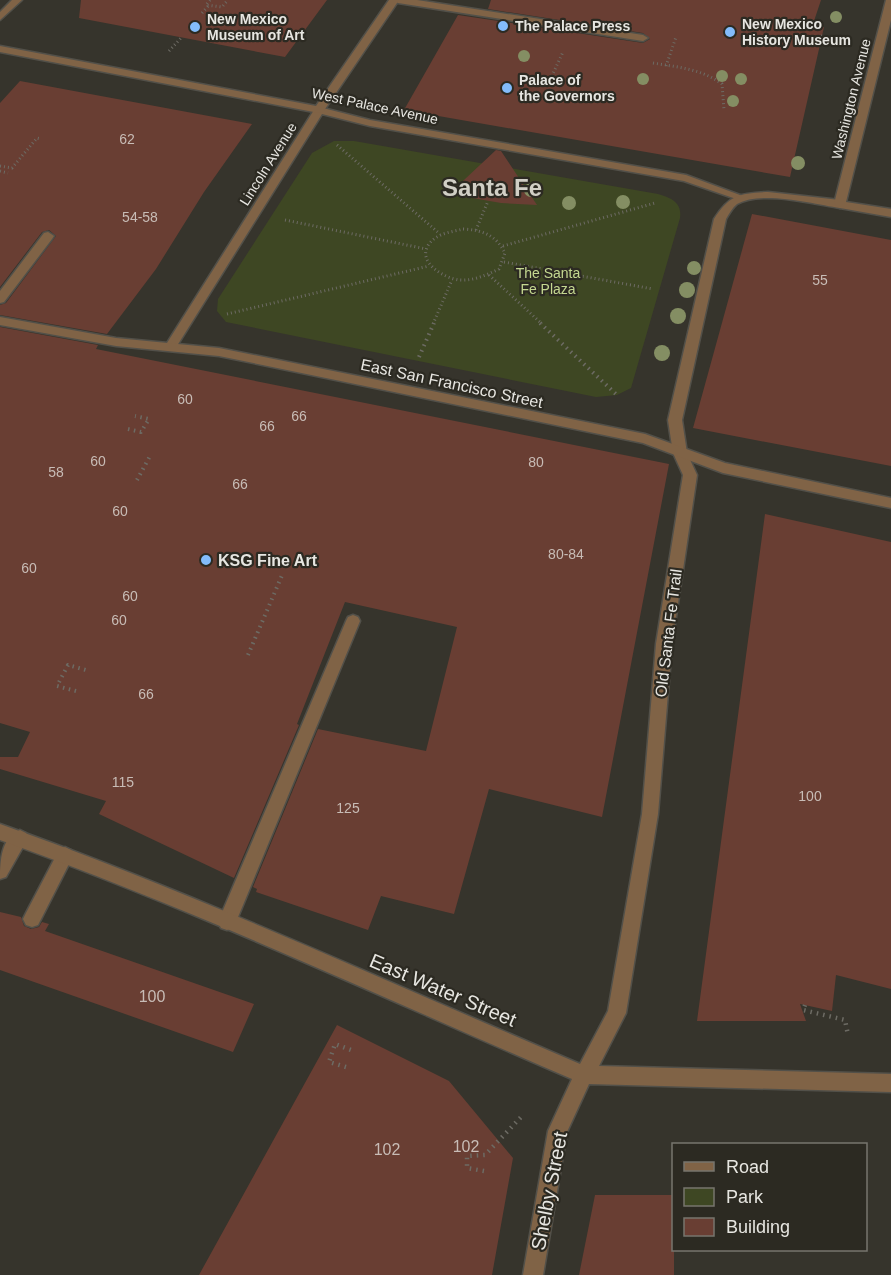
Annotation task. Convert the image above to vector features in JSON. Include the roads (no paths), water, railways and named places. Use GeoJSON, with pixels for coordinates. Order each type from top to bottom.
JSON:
{"type":"FeatureCollection","features":[{"type":"Feature","properties":{"kind":"street"},"geometry":{"type":"LineString","coordinates":[[0,17],[17,0]]}},
{"type":"Feature","properties":{"kind":"street"},"geometry":{"type":"LineString","coordinates":[[396,0],[642,38]]}},
{"type":"Feature","properties":{"kind":"street","name":"Lincoln Avenue"},"geometry":{"type":"LineString","coordinates":[[171,346],[319,110],[396,0]]}},
{"type":"Feature","properties":{"kind":"street","name":"Washington Avenue"},"geometry":{"type":"LineString","coordinates":[[840,204],[891,0]]}},
{"type":"Feature","properties":{"kind":"street","name":"West Palace Avenue"},"geometry":{"type":"LineString","coordinates":[[0,50],[319,110],[370,123],[686,178],[742,198]]}},
{"type":"Feature","properties":{"kind":"street"},"geometry":{"type":"LineString","coordinates":[[742,198],[760,196],[840,204],[891,213]]}},
{"type":"Feature","properties":{"kind":"street","name":"Old Santa Fe Trail"},"geometry":{"type":"LineString","coordinates":[[584,1075],[617,1013],[650,814],[664,644],[690,475],[680,453],[675,420],[678,402],[717,228],[726,210],[742,198]]}},
{"type":"Feature","properties":{"kind":"street"},"geometry":{"type":"LineString","coordinates":[[0,299],[48,236]]}},
{"type":"Feature","properties":{"kind":"street","name":"East San Francisco Street"},"geometry":{"type":"LineString","coordinates":[[0,321],[116,342],[219,352],[645,439],[723,468],[891,502]]}},
{"type":"Feature","properties":{"kind":"street"},"geometry":{"type":"LineString","coordinates":[[227,922],[353,621]]}},
{"type":"Feature","properties":{"kind":"street","name":"East Water Street"},"geometry":{"type":"LineString","coordinates":[[0,832],[66,855],[584,1075],[891,1083]]}},
{"type":"Feature","properties":{"kind":"street"},"geometry":{"type":"LineString","coordinates":[[0,871],[20,838]]}},
{"type":"Feature","properties":{"kind":"street"},"geometry":{"type":"LineString","coordinates":[[32,920],[66,855]]}},
{"type":"Feature","properties":{"kind":"street","name":"Shelby Street"},"geometry":{"type":"LineString","coordinates":[[533,1275],[558,1131],[584,1075]]}},
{"type":"Feature","properties":{"kind":"place","name":"The Palace Press"},"geometry":{"type":"Point","coordinates":[503,26]}},
{"type":"Feature","properties":{"kind":"place","name":"New Mexico Museum of Art"},"geometry":{"type":"Point","coordinates":[195,27]}},
{"type":"Feature","properties":{"kind":"place","name":"New Mexico History Museum"},"geometry":{"type":"Point","coordinates":[730,32]}},
{"type":"Feature","properties":{"kind":"place","name":"Palace of the Governors"},"geometry":{"type":"Point","coordinates":[507,88]}},
{"type":"Feature","properties":{"kind":"place","name":"KSG Fine Art"},"geometry":{"type":"Point","coordinates":[206,560]}},
{"type":"Feature","properties":{"kind":"district","name":"Santa Fe"},"geometry":{"type":"Point","coordinates":[492,188]}},
{"type":"Feature","properties":{"kind":"park label","name":"The Santa Fe Plaza"},"geometry":{"type":"Point","coordinates":[548,282]}}]}
